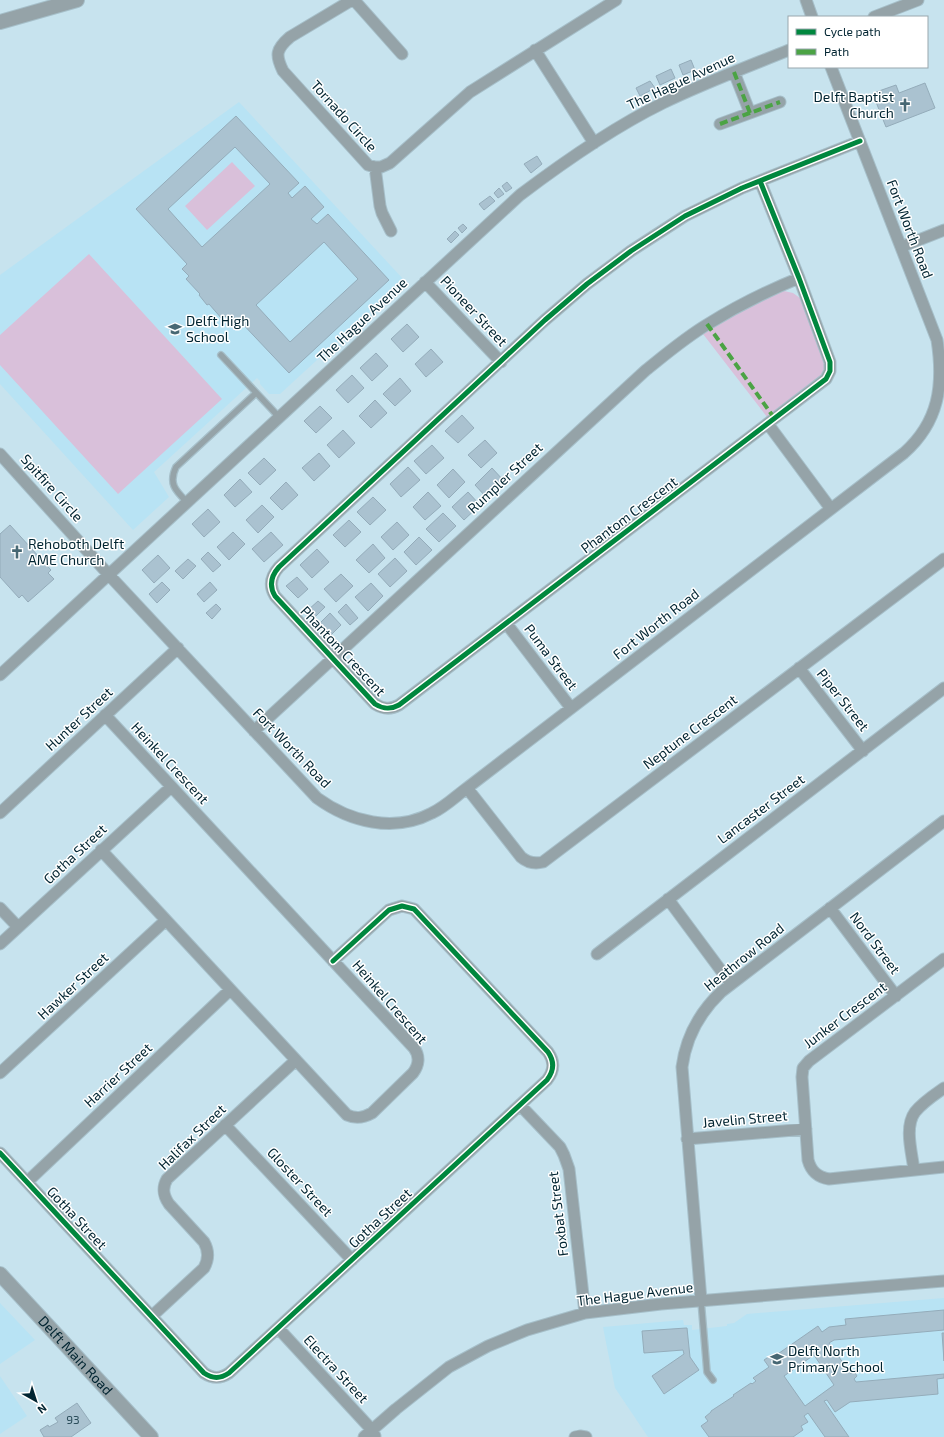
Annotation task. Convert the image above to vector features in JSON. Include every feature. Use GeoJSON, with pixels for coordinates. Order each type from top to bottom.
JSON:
{"type":"FeatureCollection","features":[{"type":"Feature","properties":{"kind":"street"},"geometry":{"type":"LineString","coordinates":[[0,22],[77,0]]}},
{"type":"Feature","properties":{"kind":"street"},"geometry":{"type":"LineString","coordinates":[[353,0],[402,54]]}},
{"type":"Feature","properties":{"kind":"street","name":"Tornado Circle"},"geometry":{"type":"LineString","coordinates":[[353,0],[290,37],[283,43],[277,52],[278,62],[283,71],[355,151],[368,165],[375,167],[381,167],[390,163],[470,92],[616,0]]}},
{"type":"Feature","properties":{"kind":"street"},"geometry":{"type":"LineString","coordinates":[[806,0],[812,16]]}},
{"type":"Feature","properties":{"kind":"street"},"geometry":{"type":"LineString","coordinates":[[877,16],[918,0]]}},
{"type":"Feature","properties":{"kind":"street"},"geometry":{"type":"LineString","coordinates":[[535,50],[594,143]]}},
{"type":"Feature","properties":{"kind":"street","name":"The Hague Avenue"},"geometry":{"type":"LineString","coordinates":[[0,676],[520,195],[557,167],[634,118],[662,103],[788,50]]}},
{"type":"Feature","properties":{"kind":"street","name":"Fort Worth Road"},"geometry":{"type":"LineString","coordinates":[[109,575],[317,798],[339,812],[365,821],[392,823],[420,818],[433,813],[913,445],[941,407],[942,379],[940,353],[937,340],[832,68]]}},
{"type":"Feature","properties":{"kind":"street"},"geometry":{"type":"LineString","coordinates":[[734,72],[750,113]]}},
{"type":"Feature","properties":{"kind":"street"},"geometry":{"type":"LineString","coordinates":[[720,124],[780,102]]}},
{"type":"Feature","properties":{"kind":"street","name":"Phantom Crescent"},"geometry":{"type":"LineString","coordinates":[[760,181],[799,278],[830,362],[830,371],[826,379],[399,705],[391,709],[380,707],[375,704],[275,596],[271,583],[275,571],[545,320],[569,299],[631,251],[685,216],[742,188],[860,141]]}},
{"type":"Feature","properties":{"kind":"street"},"geometry":{"type":"LineString","coordinates":[[375,167],[382,213],[391,232]]}},
{"type":"Feature","properties":{"kind":"street"},"geometry":{"type":"LineString","coordinates":[[900,247],[944,230]]}},
{"type":"Feature","properties":{"kind":"street","name":"Rumpler Street"},"geometry":{"type":"LineString","coordinates":[[254,731],[646,370],[671,349],[707,324],[761,294],[799,278]]}},
{"type":"Feature","properties":{"kind":"street","name":"Pioneer Street"},"geometry":{"type":"LineString","coordinates":[[425,282],[501,362]]}},
{"type":"Feature","properties":{"kind":"street"},"geometry":{"type":"LineString","coordinates":[[768,424],[831,509]]}},
{"type":"Feature","properties":{"kind":"street","name":"Spitfire Circle"},"geometry":{"type":"LineString","coordinates":[[1,457],[109,575]]}},
{"type":"Feature","properties":{"kind":"street","name":"Neptune Crescent"},"geometry":{"type":"LineString","coordinates":[[467,788],[521,857],[527,862],[539,863],[547,860],[944,559]]}},
{"type":"Feature","properties":{"kind":"street","name":"Puma Street"},"geometry":{"type":"LineString","coordinates":[[506,624],[571,708]]}},
{"type":"Feature","properties":{"kind":"street","name":"Hunter Street"},"geometry":{"type":"LineString","coordinates":[[0,813],[178,648]]}},
{"type":"Feature","properties":{"kind":"street","name":"Piper Street"},"geometry":{"type":"LineString","coordinates":[[799,668],[863,751]]}},
{"type":"Feature","properties":{"kind":"street","name":"Lancaster Street"},"geometry":{"type":"LineString","coordinates":[[597,954],[944,688]]}},
{"type":"Feature","properties":{"kind":"street","name":"Heinkel Crescent"},"geometry":{"type":"LineString","coordinates":[[101,850],[347,1115],[357,1118],[367,1116],[372,1113],[416,1069],[418,1056],[414,1048],[105,715]]}},
{"type":"Feature","properties":{"kind":"street","name":"Gotha Street"},"geometry":{"type":"LineString","coordinates":[[0,944],[171,786]]}},
{"type":"Feature","properties":{"kind":"street","name":"Heathrow Road"},"geometry":{"type":"LineString","coordinates":[[702,1300],[682,1068],[691,1032],[712,1001],[731,984],[944,821]]}},
{"type":"Feature","properties":{"kind":"street"},"geometry":{"type":"LineString","coordinates":[[668,899],[731,984]]}},
{"type":"Feature","properties":{"kind":"street","name":"Gotha Street"},"geometry":{"type":"LineString","coordinates":[[0,1153],[204,1373],[213,1378],[230,1373],[550,1076],[553,1066],[551,1056],[414,909],[402,906],[389,910],[334,961]]}},
{"type":"Feature","properties":{"kind":"street"},"geometry":{"type":"LineString","coordinates":[[0,908],[18,927]]}},
{"type":"Feature","properties":{"kind":"street","name":"Nord Street"},"geometry":{"type":"LineString","coordinates":[[830,908],[896,996]]}},
{"type":"Feature","properties":{"kind":"street","name":"Hawker Street"},"geometry":{"type":"LineString","coordinates":[[0,1073],[166,920]]}},
{"type":"Feature","properties":{"kind":"street","name":"Junker Crescent"},"geometry":{"type":"LineString","coordinates":[[944,959],[806,1064],[803,1068],[802,1077],[810,1165],[812,1170],[820,1177],[829,1179],[944,1168]]}},
{"type":"Feature","properties":{"kind":"street","name":"Harrier Street"},"geometry":{"type":"LineString","coordinates":[[26,1182],[230,990]]}},
{"type":"Feature","properties":{"kind":"street","name":"Halifax Street"},"geometry":{"type":"LineString","coordinates":[[152,1316],[204,1268],[208,1254],[204,1242],[169,1204],[164,1194],[165,1183],[170,1175],[296,1060]]}},
{"type":"Feature","properties":{"kind":"street"},"geometry":{"type":"LineString","coordinates":[[914,1170],[910,1121],[925,1102],[944,1088]]}},
{"type":"Feature","properties":{"kind":"street","name":"Foxbat Street"},"geometry":{"type":"LineString","coordinates":[[520,1104],[560,1147],[569,1169],[585,1313]]}},
{"type":"Feature","properties":{"kind":"street","name":"Gloster Street"},"geometry":{"type":"LineString","coordinates":[[225,1124],[352,1260]]}},
{"type":"Feature","properties":{"kind":"street","name":"Javelin Street"},"geometry":{"type":"LineString","coordinates":[[687,1139],[806,1129]]}},
{"type":"Feature","properties":{"kind":"street","name":"Delft Main Road"},"geometry":{"type":"LineString","coordinates":[[0,1274],[151,1437]]}},
{"type":"Feature","properties":{"kind":"street","name":"The Hague Avenue"},"geometry":{"type":"LineString","coordinates":[[371,1435],[401,1404],[449,1367],[488,1346],[527,1330],[585,1313],[702,1300],[944,1280]]}},
{"type":"Feature","properties":{"kind":"street","name":"Electra Street"},"geometry":{"type":"LineString","coordinates":[[278,1328],[371,1435]]}},
{"type":"Feature","properties":{"kind":"street"},"geometry":{"type":"LineString","coordinates":[[575,1437],[586,1437]]}},
{"type":"Feature","properties":{"kind":"lane"},"geometry":{"type":"LineString","coordinates":[[221,355],[279,417]]}},
{"type":"Feature","properties":{"kind":"lane"},"geometry":{"type":"LineString","coordinates":[[187,502],[176,491],[174,486],[173,477],[176,467],[256,393]]}},
{"type":"Feature","properties":{"kind":"lane"},"geometry":{"type":"LineString","coordinates":[[702,1300],[707,1372],[713,1380]]}},
{"type":"Feature","properties":{"kind":"shaded area","name":"Delft High School"},"geometry":{"type":"Polygon","coordinates":[[[239,102],[404,280],[280,394],[269,394],[257,378],[154,472],[169,497],[133,530],[0,384],[0,275],[239,102]]]}},
{"type":"Feature","properties":{"kind":"shaded area"},"geometry":{"type":"Polygon","coordinates":[[[232,162],[255,186],[207,230],[185,206],[232,162]]]}},
{"type":"Feature","properties":{"kind":"shaded area"},"geometry":{"type":"Polygon","coordinates":[[[89,254],[222,399],[118,494],[0,365],[0,335],[89,254]]]}},
{"type":"Feature","properties":{"kind":"shaded area"},"geometry":{"type":"Polygon","coordinates":[[[784,291],[793,293],[800,298],[825,363],[824,371],[820,378],[767,417],[703,334],[758,300],[784,291]]]}},
{"type":"Feature","properties":{"kind":"shaded area","name":"Delft North Primary School"},"geometry":{"type":"Polygon","coordinates":[[[944,1298],[944,1437],[648,1437],[615,1388],[603,1327],[683,1320],[684,1325],[692,1325],[692,1330],[727,1326],[727,1324],[734,1323],[747,1314],[944,1298]]]}},
{"type":"Feature","properties":{"kind":"shaded area"},"geometry":{"type":"Polygon","coordinates":[[[0,1303],[35,1340],[0,1364],[0,1303]]]}},
{"type":"Feature","properties":{"kind":"shaded area"},"geometry":{"type":"Polygon","coordinates":[[[0,1376],[27,1416],[0,1434],[0,1376]]]}},
{"type":"Feature","properties":{"kind":"building"},"geometry":{"type":"Polygon","coordinates":[[[691,60],[695,70],[683,75],[679,65],[691,60]]]}},
{"type":"Feature","properties":{"kind":"building"},"geometry":{"type":"Polygon","coordinates":[[[671,69],[675,78],[660,85],[656,76],[671,69]]]}},
{"type":"Feature","properties":{"kind":"building"},"geometry":{"type":"Polygon","coordinates":[[[650,81],[655,88],[640,96],[636,88],[650,81]]]}},
{"type":"Feature","properties":{"kind":"building","name":"Delft Baptist Church"},"geometry":{"type":"Polygon","coordinates":[[[925,83],[935,108],[886,127],[876,102],[880,100],[876,92],[896,85],[899,93],[925,83]]]}},
{"type":"Feature","properties":{"kind":"building"},"geometry":{"type":"Polygon","coordinates":[[[236,116],[299,183],[288,193],[292,198],[305,186],[324,207],[311,219],[317,224],[328,214],[389,280],[289,373],[237,318],[232,323],[225,316],[222,319],[209,304],[207,305],[199,295],[200,294],[186,279],[189,276],[182,269],[187,264],[136,209],[236,116]],[[235,147],[168,209],[202,247],[270,184],[235,147]],[[324,242],[256,305],[290,342],[358,279],[324,242]]]}},
{"type":"Feature","properties":{"kind":"building"},"geometry":{"type":"Polygon","coordinates":[[[537,156],[542,164],[531,173],[524,164],[537,156]]]}},
{"type":"Feature","properties":{"kind":"building"},"geometry":{"type":"Polygon","coordinates":[[[507,182],[512,188],[506,192],[502,186],[507,182]]]}},
{"type":"Feature","properties":{"kind":"building"},"geometry":{"type":"Polygon","coordinates":[[[499,188],[504,194],[498,198],[494,193],[499,188]]]}},
{"type":"Feature","properties":{"kind":"building"},"geometry":{"type":"Polygon","coordinates":[[[490,196],[495,201],[484,210],[479,204],[490,196]]]}},
{"type":"Feature","properties":{"kind":"building"},"geometry":{"type":"Polygon","coordinates":[[[463,224],[467,228],[462,233],[458,228],[463,224]]]}},
{"type":"Feature","properties":{"kind":"building"},"geometry":{"type":"Polygon","coordinates":[[[455,231],[459,235],[451,243],[447,239],[455,231]]]}},
{"type":"Feature","properties":{"kind":"building"},"geometry":{"type":"Polygon","coordinates":[[[407,324],[419,337],[403,352],[391,339],[407,324]]]}},
{"type":"Feature","properties":{"kind":"building"},"geometry":{"type":"Polygon","coordinates":[[[431,349],[443,362],[426,377],[415,364],[431,349]]]}},
{"type":"Feature","properties":{"kind":"building"},"geometry":{"type":"Polygon","coordinates":[[[376,353],[388,366],[372,381],[360,368],[376,353]]]}},
{"type":"Feature","properties":{"kind":"building"},"geometry":{"type":"Polygon","coordinates":[[[352,375],[364,388],[348,403],[336,390],[352,375]]]}},
{"type":"Feature","properties":{"kind":"building"},"geometry":{"type":"Polygon","coordinates":[[[400,378],[411,391],[395,406],[383,394],[400,378]]]}},
{"type":"Feature","properties":{"kind":"building"},"geometry":{"type":"Polygon","coordinates":[[[375,400],[387,413],[371,428],[359,416],[375,400]]]}},
{"type":"Feature","properties":{"kind":"building"},"geometry":{"type":"Polygon","coordinates":[[[320,406],[332,418],[316,433],[304,421],[320,406]]]}},
{"type":"Feature","properties":{"kind":"building"},"geometry":{"type":"Polygon","coordinates":[[[462,415],[474,428],[458,443],[445,431],[462,415]]]}},
{"type":"Feature","properties":{"kind":"building"},"geometry":{"type":"Polygon","coordinates":[[[343,430],[355,443],[339,458],[327,445],[343,430]]]}},
{"type":"Feature","properties":{"kind":"building"},"geometry":{"type":"Polygon","coordinates":[[[485,440],[497,453],[481,468],[468,455],[485,440]]]}},
{"type":"Feature","properties":{"kind":"building"},"geometry":{"type":"Polygon","coordinates":[[[432,445],[444,458],[426,474],[414,461],[432,445]]]}},
{"type":"Feature","properties":{"kind":"building"},"geometry":{"type":"Polygon","coordinates":[[[319,453],[330,466],[314,481],[302,468],[319,453]]]}},
{"type":"Feature","properties":{"kind":"building"},"geometry":{"type":"Polygon","coordinates":[[[264,458],[276,470],[260,485],[248,473],[264,458]]]}},
{"type":"Feature","properties":{"kind":"building"},"geometry":{"type":"Polygon","coordinates":[[[408,467],[420,480],[401,497],[390,484],[408,467]]]}},
{"type":"Feature","properties":{"kind":"building"},"geometry":{"type":"Polygon","coordinates":[[[492,468],[504,481],[486,497],[475,485],[492,468]]]}},
{"type":"Feature","properties":{"kind":"building"},"geometry":{"type":"Polygon","coordinates":[[[453,469],[465,482],[449,498],[437,485],[453,469]]]}},
{"type":"Feature","properties":{"kind":"building"},"geometry":{"type":"Polygon","coordinates":[[[240,479],[252,492],[235,507],[224,495],[240,479]]]}},
{"type":"Feature","properties":{"kind":"building"},"geometry":{"type":"Polygon","coordinates":[[[286,482],[298,495],[282,510],[270,498],[286,482]]]}},
{"type":"Feature","properties":{"kind":"building"},"geometry":{"type":"Polygon","coordinates":[[[428,492],[441,506],[425,520],[413,507],[428,492]]]}},
{"type":"Feature","properties":{"kind":"building"},"geometry":{"type":"Polygon","coordinates":[[[468,492],[480,505],[464,520],[452,507],[468,492]]]}},
{"type":"Feature","properties":{"kind":"building"},"geometry":{"type":"Polygon","coordinates":[[[373,497],[386,510],[370,525],[357,512],[373,497]]]}},
{"type":"Feature","properties":{"kind":"building"},"geometry":{"type":"Polygon","coordinates":[[[262,505],[274,517],[258,533],[246,520],[262,505]]]}},
{"type":"Feature","properties":{"kind":"building"},"geometry":{"type":"Polygon","coordinates":[[[208,509],[220,522],[204,537],[192,524],[208,509]]]}},
{"type":"Feature","properties":{"kind":"building"},"geometry":{"type":"Polygon","coordinates":[[[443,513],[456,526],[439,542],[426,529],[443,513]]]}},
{"type":"Feature","properties":{"kind":"building"},"geometry":{"type":"Polygon","coordinates":[[[349,520],[361,532],[345,547],[333,535],[349,520]]]}},
{"type":"Feature","properties":{"kind":"building"},"geometry":{"type":"Polygon","coordinates":[[[397,522],[409,535],[393,550],[381,537],[397,522]]]}},
{"type":"Feature","properties":{"kind":"building","name":"Rehoboth Delft AME Church"},"geometry":{"type":"Polygon","coordinates":[[[10,525],[51,570],[48,573],[54,579],[28,602],[22,595],[19,598],[0,577],[0,534],[10,525]]]}},
{"type":"Feature","properties":{"kind":"building"},"geometry":{"type":"Polygon","coordinates":[[[233,532],[245,544],[229,560],[217,547],[233,532]]]}},
{"type":"Feature","properties":{"kind":"building"},"geometry":{"type":"Polygon","coordinates":[[[271,532],[283,545],[264,562],[252,549],[271,532]]]}},
{"type":"Feature","properties":{"kind":"building"},"geometry":{"type":"Polygon","coordinates":[[[419,537],[432,550],[416,565],[404,552],[419,537]]]}},
{"type":"Feature","properties":{"kind":"building"},"geometry":{"type":"Polygon","coordinates":[[[373,544],[385,558],[369,573],[356,560],[373,544]]]}},
{"type":"Feature","properties":{"kind":"building"},"geometry":{"type":"Polygon","coordinates":[[[317,549],[329,562],[312,578],[300,565],[317,549]]]}},
{"type":"Feature","properties":{"kind":"building"},"geometry":{"type":"Polygon","coordinates":[[[208,552],[221,565],[213,572],[201,559],[208,552]]]}},
{"type":"Feature","properties":{"kind":"building"},"geometry":{"type":"Polygon","coordinates":[[[158,555],[170,568],[154,583],[142,570],[158,555]]]}},
{"type":"Feature","properties":{"kind":"building"},"geometry":{"type":"Polygon","coordinates":[[[395,558],[407,571],[390,587],[378,574],[395,558]]]}},
{"type":"Feature","properties":{"kind":"building"},"geometry":{"type":"Polygon","coordinates":[[[188,559],[196,566],[183,579],[175,571],[188,559]]]}},
{"type":"Feature","properties":{"kind":"building"},"geometry":{"type":"Polygon","coordinates":[[[341,574],[353,586],[336,602],[324,589],[341,574]]]}},
{"type":"Feature","properties":{"kind":"building"},"geometry":{"type":"Polygon","coordinates":[[[297,577],[308,589],[298,598],[286,586],[297,577]]]}},
{"type":"Feature","properties":{"kind":"building"},"geometry":{"type":"Polygon","coordinates":[[[162,582],[170,590],[157,603],[149,594],[162,582]]]}},
{"type":"Feature","properties":{"kind":"building"},"geometry":{"type":"Polygon","coordinates":[[[210,582],[217,590],[204,602],[197,594],[210,582]]]}},
{"type":"Feature","properties":{"kind":"building"},"geometry":{"type":"Polygon","coordinates":[[[371,583],[383,596],[368,611],[355,597],[371,583]]]}},
{"type":"Feature","properties":{"kind":"building"},"geometry":{"type":"Polygon","coordinates":[[[318,601],[325,607],[315,617],[308,610],[318,601]]]}},
{"type":"Feature","properties":{"kind":"building"},"geometry":{"type":"Polygon","coordinates":[[[216,604],[221,609],[212,619],[206,613],[216,604]]]}},
{"type":"Feature","properties":{"kind":"building"},"geometry":{"type":"Polygon","coordinates":[[[346,604],[358,618],[350,625],[338,612],[346,604]]]}},
{"type":"Feature","properties":{"kind":"building"},"geometry":{"type":"Polygon","coordinates":[[[330,613],[341,625],[331,635],[320,623],[330,613]]]}},
{"type":"Feature","properties":{"kind":"building"},"geometry":{"type":"Polygon","coordinates":[[[944,1310],[944,1330],[834,1340],[829,1343],[851,1374],[854,1371],[857,1376],[854,1379],[856,1382],[944,1374],[944,1378],[937,1379],[938,1394],[850,1402],[835,1412],[827,1400],[824,1401],[849,1437],[825,1437],[808,1413],[804,1416],[808,1422],[801,1426],[803,1430],[793,1437],[709,1437],[701,1426],[708,1421],[705,1417],[711,1411],[734,1396],[733,1395],[756,1381],[753,1378],[769,1367],[764,1360],[770,1356],[772,1358],[818,1326],[822,1332],[829,1327],[846,1325],[845,1319],[944,1310]],[[814,1355],[784,1376],[805,1406],[834,1385],[814,1355]]]}},
{"type":"Feature","properties":{"kind":"building"},"geometry":{"type":"Polygon","coordinates":[[[687,1328],[690,1357],[699,1370],[664,1394],[652,1376],[684,1354],[683,1350],[644,1353],[642,1331],[687,1328]]]}},
{"type":"Feature","properties":{"kind":"building"},"geometry":{"type":"Polygon","coordinates":[[[942,1333],[944,1333],[944,1361],[942,1333]]]}},
{"type":"Feature","properties":{"kind":"building"},"geometry":{"type":"Polygon","coordinates":[[[77,1403],[91,1423],[71,1437],[44,1437],[40,1430],[48,1425],[49,1427],[58,1422],[55,1418],[77,1403]]]}},
{"type":"Feature","properties":{"kind":"marked path"},"geometry":{"type":"LineString","coordinates":[[734,72],[750,113]]}},
{"type":"Feature","properties":{"kind":"marked path"},"geometry":{"type":"LineString","coordinates":[[720,124],[780,102]]}},
{"type":"Feature","properties":{"kind":"marked path"},"geometry":{"type":"LineString","coordinates":[[707,324],[775,419]]}},
{"type":"Feature","properties":{"kind":"cycle path"},"geometry":{"type":"LineString","coordinates":[[760,181],[799,278],[830,362],[830,371],[826,379],[399,705],[393,708],[387,708],[375,704],[275,596],[272,589],[272,581],[274,574],[279,567],[545,320],[587,284],[631,251],[685,216],[742,188],[860,141]]}},
{"type":"Feature","properties":{"kind":"cycle path"},"geometry":{"type":"LineString","coordinates":[[0,1153],[204,1373],[216,1378],[226,1375],[547,1080],[552,1070],[553,1063],[548,1052],[414,909],[402,906],[389,910],[333,961]]}},
{"type":"Feature","properties":{"kind":"place","name":"Delft Baptist Church"},"geometry":{"type":"Point","coordinates":[905,105]}},
{"type":"Feature","properties":{"kind":"place","name":"Delft High School"},"geometry":{"type":"Point","coordinates":[175,329]}},
{"type":"Feature","properties":{"kind":"place","name":"Rehoboth Delft AME Church"},"geometry":{"type":"Point","coordinates":[17,552]}},
{"type":"Feature","properties":{"kind":"place","name":"Delft North Primary School"},"geometry":{"type":"Point","coordinates":[777,1359]}}]}
